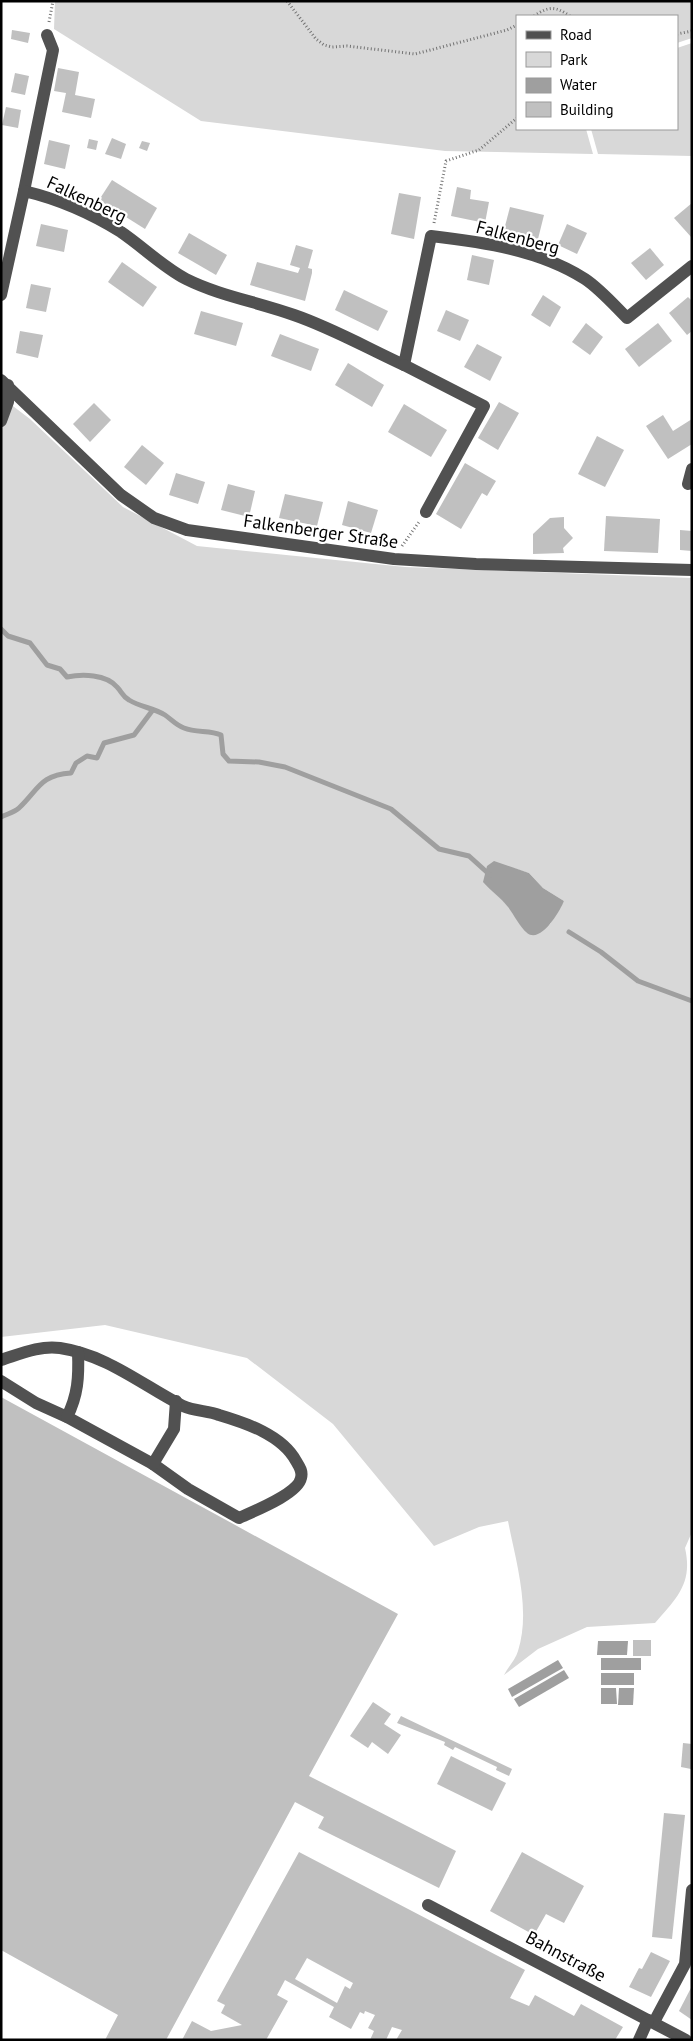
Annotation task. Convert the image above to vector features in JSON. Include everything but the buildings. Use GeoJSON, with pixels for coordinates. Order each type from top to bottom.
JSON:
{"type":"FeatureCollection","features":[{"type":"Feature","properties":{"kind":"street","name":"Falkenberg"},"geometry":{"type":"LineString","coordinates":[[1,295],[53,50],[47,35]]}},
{"type":"Feature","properties":{"kind":"street","name":"Falkenberg"},"geometry":{"type":"LineString","coordinates":[[24,191],[44,196],[97,219],[121,233],[185,278],[219,293],[293,314],[326,327],[484,406],[426,512]]}},
{"type":"Feature","properties":{"kind":"street","name":"Falkenberg"},"geometry":{"type":"LineString","coordinates":[[431,236],[512,250],[545,259],[586,280],[627,318],[692,266]]}},
{"type":"Feature","properties":{"kind":"street"},"geometry":{"type":"LineString","coordinates":[[404,365],[431,236]]}},
{"type":"Feature","properties":{"kind":"street"},"geometry":{"type":"LineString","coordinates":[[1,421],[8,402],[4,383]]}},
{"type":"Feature","properties":{"kind":"street","name":"Falkenberger Straße"},"geometry":{"type":"LineString","coordinates":[[4,383],[121,495],[154,518],[187,530],[394,559],[476,564],[692,570]]}},
{"type":"Feature","properties":{"kind":"street"},"geometry":{"type":"LineString","coordinates":[[688,484],[692,469]]}},
{"type":"Feature","properties":{"kind":"street"},"geometry":{"type":"LineString","coordinates":[[1,1360],[46,1347],[89,1355],[127,1372],[184,1407],[220,1415],[273,1436],[294,1457],[301,1470],[302,1478],[298,1486],[288,1494],[239,1518],[188,1489],[153,1464],[67,1416],[36,1403],[1,1381]]}},
{"type":"Feature","properties":{"kind":"street"},"geometry":{"type":"LineString","coordinates":[[67,1416],[74,1402],[80,1381],[78,1352]]}},
{"type":"Feature","properties":{"kind":"street"},"geometry":{"type":"LineString","coordinates":[[153,1464],[174,1429],[176,1401]]}},
{"type":"Feature","properties":{"kind":"street"},"geometry":{"type":"LineString","coordinates":[[639,2040],[685,1964],[692,1890]]}},
{"type":"Feature","properties":{"kind":"street","name":"Bahnstraße"},"geometry":{"type":"LineString","coordinates":[[428,1905],[686,2040]]}},
{"type":"Feature","properties":{"kind":"path"},"geometry":{"type":"LineString","coordinates":[[47,35],[53,1]]}},
{"type":"Feature","properties":{"kind":"path"},"geometry":{"type":"LineString","coordinates":[[287,1],[316,39],[324,45],[332,47],[347,46],[415,54],[507,30],[516,26]]}},
{"type":"Feature","properties":{"kind":"path"},"geometry":{"type":"LineString","coordinates":[[536,15],[552,7],[568,15]]}},
{"type":"Feature","properties":{"kind":"path"},"geometry":{"type":"LineString","coordinates":[[678,34],[692,31]]}},
{"type":"Feature","properties":{"kind":"path"},"geometry":{"type":"LineString","coordinates":[[431,236],[446,162],[479,150],[516,119]]}},
{"type":"Feature","properties":{"kind":"path"},"geometry":{"type":"LineString","coordinates":[[394,559],[426,512]]}},
{"type":"Feature","properties":{"kind":"green space"},"geometry":{"type":"Polygon","coordinates":[[[55,1],[692,1],[692,38],[678,43],[678,15],[516,15],[516,130],[586,130],[593,154],[445,151],[201,121],[54,29],[55,1]]]}},
{"type":"Feature","properties":{"kind":"green space"},"geometry":{"type":"Polygon","coordinates":[[[692,43],[692,156],[598,154],[591,130],[678,130],[678,48],[692,43]]]}},
{"type":"Feature","properties":{"kind":"green space"},"geometry":{"type":"Polygon","coordinates":[[[1,397],[30,419],[123,507],[197,546],[405,567],[692,578],[692,1532],[685,1548],[687,1571],[685,1581],[676,1598],[655,1623],[587,1627],[538,1649],[504,1675],[517,1654],[522,1635],[523,1619],[521,1586],[508,1521],[479,1527],[434,1546],[333,1424],[247,1358],[105,1325],[1,1337],[1,397]],[[513,868],[484,882],[507,905],[527,933],[550,924],[564,901],[543,888],[529,873],[513,868]]]}},
{"type":"Feature","properties":{"kind":"water"},"geometry":{"type":"Polygon","coordinates":[[[494,861],[529,873],[543,888],[564,901],[549,925],[538,934],[532,935],[527,933],[505,904],[483,882],[487,866],[494,861]]]}},
{"type":"Feature","properties":{"kind":"water"},"geometry":{"type":"Polygon","coordinates":[[[598,1641],[628,1641],[627,1655],[597,1655],[598,1641]]]}},
{"type":"Feature","properties":{"kind":"water"},"geometry":{"type":"Polygon","coordinates":[[[601,1658],[641,1658],[641,1670],[601,1670],[601,1658]]]}},
{"type":"Feature","properties":{"kind":"water"},"geometry":{"type":"Polygon","coordinates":[[[558,1660],[563,1668],[512,1697],[508,1689],[558,1660]]]}},
{"type":"Feature","properties":{"kind":"water"},"geometry":{"type":"Polygon","coordinates":[[[564,1670],[569,1678],[519,1707],[514,1699],[564,1670]]]}},
{"type":"Feature","properties":{"kind":"water"},"geometry":{"type":"Polygon","coordinates":[[[601,1673],[634,1673],[634,1685],[601,1685],[601,1673]]]}},
{"type":"Feature","properties":{"kind":"water"},"geometry":{"type":"Polygon","coordinates":[[[601,1688],[616,1688],[617,1704],[601,1704],[601,1688]]]}},
{"type":"Feature","properties":{"kind":"water"},"geometry":{"type":"Polygon","coordinates":[[[619,1688],[634,1688],[633,1705],[618,1705],[619,1688]]]}},
{"type":"Feature","properties":{"kind":"waterway"},"geometry":{"type":"LineString","coordinates":[[1,629],[8,636],[30,643],[47,665],[60,669],[67,677],[80,675],[100,677],[112,683],[129,700],[165,715],[181,727],[221,735],[223,754],[229,761],[259,762],[285,767],[391,809],[439,849],[469,856],[490,875]]}},
{"type":"Feature","properties":{"kind":"waterway"},"geometry":{"type":"LineString","coordinates":[[1,817],[17,809],[46,780],[61,774],[71,773],[76,763],[87,756],[97,758],[104,743],[134,735],[152,711]]}},
{"type":"Feature","properties":{"kind":"waterway"},"geometry":{"type":"LineString","coordinates":[[569,932],[601,952],[638,981],[692,1001]]}}]}
